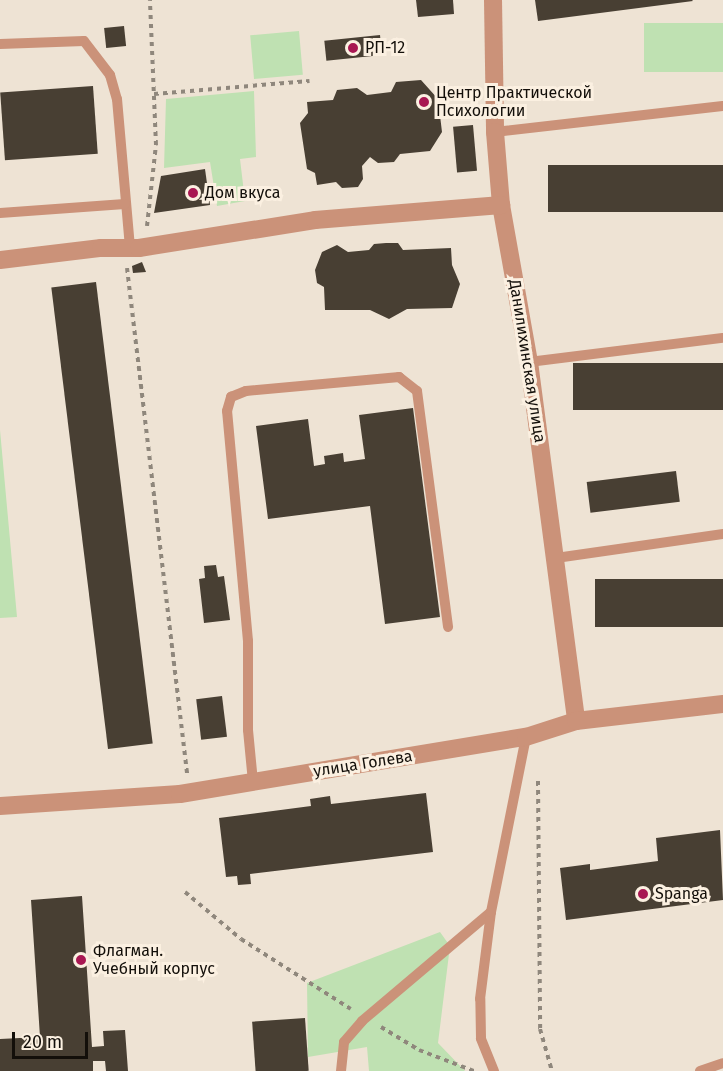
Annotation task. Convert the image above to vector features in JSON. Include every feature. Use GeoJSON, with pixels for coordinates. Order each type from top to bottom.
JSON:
{"type":"FeatureCollection","features":[{"type":"Feature","properties":{"kind":"street","name":"Данилихинская улица"},"geometry":{"type":"LineString","coordinates":[[493,0],[495,132],[501,205],[529,362],[576,721]]}},
{"type":"Feature","properties":{"kind":"street"},"geometry":{"type":"LineString","coordinates":[[0,260],[134,248],[315,220],[501,205]]}},
{"type":"Feature","properties":{"kind":"street","name":"улица Голева"},"geometry":{"type":"LineString","coordinates":[[0,806],[180,794],[526,737],[576,721],[723,704]]}},
{"type":"Feature","properties":{"kind":"lane"},"geometry":{"type":"LineString","coordinates":[[0,44],[79,40],[92,48],[115,90],[125,204],[134,248]]}},
{"type":"Feature","properties":{"kind":"lane"},"geometry":{"type":"LineString","coordinates":[[495,132],[723,106]]}},
{"type":"Feature","properties":{"kind":"lane"},"geometry":{"type":"LineString","coordinates":[[0,213],[125,204]]}},
{"type":"Feature","properties":{"kind":"lane"},"geometry":{"type":"LineString","coordinates":[[529,362],[723,338]]}},
{"type":"Feature","properties":{"kind":"lane"},"geometry":{"type":"LineString","coordinates":[[254,782],[248,730],[248,641],[227,411],[231,397],[246,391],[399,377],[417,391],[448,627]]}},
{"type":"Feature","properties":{"kind":"lane"},"geometry":{"type":"LineString","coordinates":[[556,558],[723,534]]}},
{"type":"Feature","properties":{"kind":"lane"},"geometry":{"type":"LineString","coordinates":[[494,1071],[481,1038],[480,1018],[491,912],[526,737]]}},
{"type":"Feature","properties":{"kind":"lane"},"geometry":{"type":"LineString","coordinates":[[341,1071],[344,1042],[365,1018],[491,912]]}},
{"type":"Feature","properties":{"kind":"lane"},"geometry":{"type":"LineString","coordinates":[[700,1071],[723,1064]]}},
{"type":"Feature","properties":{"kind":"path"},"geometry":{"type":"LineString","coordinates":[[150,0],[154,94],[154,180],[149,219],[131,253],[127,268],[188,777]]}},
{"type":"Feature","properties":{"kind":"path"},"geometry":{"type":"LineString","coordinates":[[154,94],[309,81]]}},
{"type":"Feature","properties":{"kind":"path"},"geometry":{"type":"LineString","coordinates":[[538,774],[540,1029],[552,1071]]}},
{"type":"Feature","properties":{"kind":"path"},"geometry":{"type":"LineString","coordinates":[[186,892],[241,939],[365,1018],[419,1050],[475,1071]]}},
{"type":"Feature","properties":{"kind":"green space"},"geometry":{"type":"Polygon","coordinates":[[[644,23],[723,23],[723,72],[644,72],[644,23]]]}},
{"type":"Feature","properties":{"kind":"green space"},"geometry":{"type":"Polygon","coordinates":[[[299,31],[303,75],[254,79],[250,35],[299,31]]]}},
{"type":"Feature","properties":{"kind":"green space"},"geometry":{"type":"Polygon","coordinates":[[[254,91],[256,157],[240,159],[245,201],[217,206],[210,162],[164,168],[166,99],[254,91]]]}},
{"type":"Feature","properties":{"kind":"green space"},"geometry":{"type":"Polygon","coordinates":[[[0,430],[17,617],[0,618],[0,430]]]}},
{"type":"Feature","properties":{"kind":"green space"},"geometry":{"type":"Polygon","coordinates":[[[440,932],[450,946],[438,1043],[465,1071],[369,1071],[367,1047],[308,1057],[307,983],[440,932]]]}},
{"type":"Feature","properties":{"kind":"building"},"geometry":{"type":"Polygon","coordinates":[[[416,0],[453,0],[454,14],[418,17],[416,0]]]}},
{"type":"Feature","properties":{"kind":"building"},"geometry":{"type":"Polygon","coordinates":[[[535,0],[692,0],[693,1],[538,21],[535,0]]]}},
{"type":"Feature","properties":{"kind":"building"},"geometry":{"type":"Polygon","coordinates":[[[124,26],[126,46],[106,48],[104,28],[124,26]]]}},
{"type":"Feature","properties":{"kind":"building","name":"РП-12"},"geometry":{"type":"Polygon","coordinates":[[[380,35],[382,55],[326,61],[324,41],[380,35]]]}},
{"type":"Feature","properties":{"kind":"building"},"geometry":{"type":"Polygon","coordinates":[[[421,80],[438,99],[442,132],[430,151],[400,154],[394,162],[378,163],[370,157],[362,166],[363,179],[358,187],[342,188],[336,182],[317,185],[315,173],[307,169],[300,123],[308,113],[307,102],[333,100],[337,90],[357,88],[367,95],[391,92],[396,82],[421,80]]]}},
{"type":"Feature","properties":{"kind":"building"},"geometry":{"type":"Polygon","coordinates":[[[93,86],[98,154],[5,160],[0,92],[93,86]]]}},
{"type":"Feature","properties":{"kind":"building"},"geometry":{"type":"Polygon","coordinates":[[[473,125],[477,171],[457,173],[453,127],[473,125]]]}},
{"type":"Feature","properties":{"kind":"building"},"geometry":{"type":"Polygon","coordinates":[[[548,165],[723,165],[723,212],[548,212],[548,165]]]}},
{"type":"Feature","properties":{"kind":"building"},"geometry":{"type":"Polygon","coordinates":[[[205,169],[210,205],[154,213],[161,176],[205,169]]]}},
{"type":"Feature","properties":{"kind":"building"},"geometry":{"type":"Polygon","coordinates":[[[398,243],[403,250],[451,248],[452,265],[460,284],[452,308],[407,309],[389,319],[370,310],[325,310],[324,287],[317,283],[315,270],[322,252],[337,245],[348,252],[369,250],[374,244],[398,243]]]}},
{"type":"Feature","properties":{"kind":"building"},"geometry":{"type":"Polygon","coordinates":[[[142,262],[146,272],[133,273],[132,266],[142,262]]]}},
{"type":"Feature","properties":{"kind":"building"},"geometry":{"type":"Polygon","coordinates":[[[96,282],[153,744],[108,749],[51,287],[96,282]]]}},
{"type":"Feature","properties":{"kind":"building"},"geometry":{"type":"Polygon","coordinates":[[[573,363],[723,363],[723,410],[573,410],[573,363]]]}},
{"type":"Feature","properties":{"kind":"building"},"geometry":{"type":"Polygon","coordinates":[[[413,408],[440,617],[385,624],[370,506],[268,519],[256,426],[308,419],[314,466],[325,464],[324,456],[343,453],[344,462],[365,459],[359,415],[413,408]]]}},
{"type":"Feature","properties":{"kind":"building"},"geometry":{"type":"Polygon","coordinates":[[[676,471],[680,502],[590,513],[587,482],[676,471]]]}},
{"type":"Feature","properties":{"kind":"building"},"geometry":{"type":"Polygon","coordinates":[[[216,565],[218,577],[224,576],[230,620],[204,623],[199,579],[205,578],[204,566],[216,565]]]}},
{"type":"Feature","properties":{"kind":"building"},"geometry":{"type":"Polygon","coordinates":[[[595,579],[723,579],[723,627],[595,627],[595,579]]]}},
{"type":"Feature","properties":{"kind":"building"},"geometry":{"type":"Polygon","coordinates":[[[222,696],[227,737],[201,740],[196,699],[222,696]]]}},
{"type":"Feature","properties":{"kind":"building"},"geometry":{"type":"Polygon","coordinates":[[[426,793],[433,852],[250,874],[251,884],[238,885],[237,876],[226,877],[219,818],[311,806],[310,799],[330,796],[331,804],[426,793]]]}},
{"type":"Feature","properties":{"kind":"building"},"geometry":{"type":"Polygon","coordinates":[[[720,830],[723,900],[566,920],[560,868],[590,864],[590,870],[658,861],[656,838],[720,830]]]}},
{"type":"Feature","properties":{"kind":"building"},"geometry":{"type":"Polygon","coordinates":[[[82,896],[92,1047],[104,1046],[103,1031],[125,1030],[128,1071],[106,1071],[105,1061],[93,1061],[93,1071],[0,1071],[0,1039],[40,1037],[31,900],[82,896]]]}},
{"type":"Feature","properties":{"kind":"building"},"geometry":{"type":"Polygon","coordinates":[[[305,1018],[309,1071],[256,1071],[252,1022],[305,1018]]]}},
{"type":"Feature","properties":{"kind":"place","name":"РП-12"},"geometry":{"type":"Point","coordinates":[353,48]}},
{"type":"Feature","properties":{"kind":"place","name":"Центр Практической Психологии"},"geometry":{"type":"Point","coordinates":[424,102]}},
{"type":"Feature","properties":{"kind":"place","name":"Дом вкуса"},"geometry":{"type":"Point","coordinates":[193,193]}},
{"type":"Feature","properties":{"kind":"place","name":"Spanga"},"geometry":{"type":"Point","coordinates":[643,894]}},
{"type":"Feature","properties":{"kind":"place","name":"Флагман. Учебный корпус"},"geometry":{"type":"Point","coordinates":[81,960]}}]}
